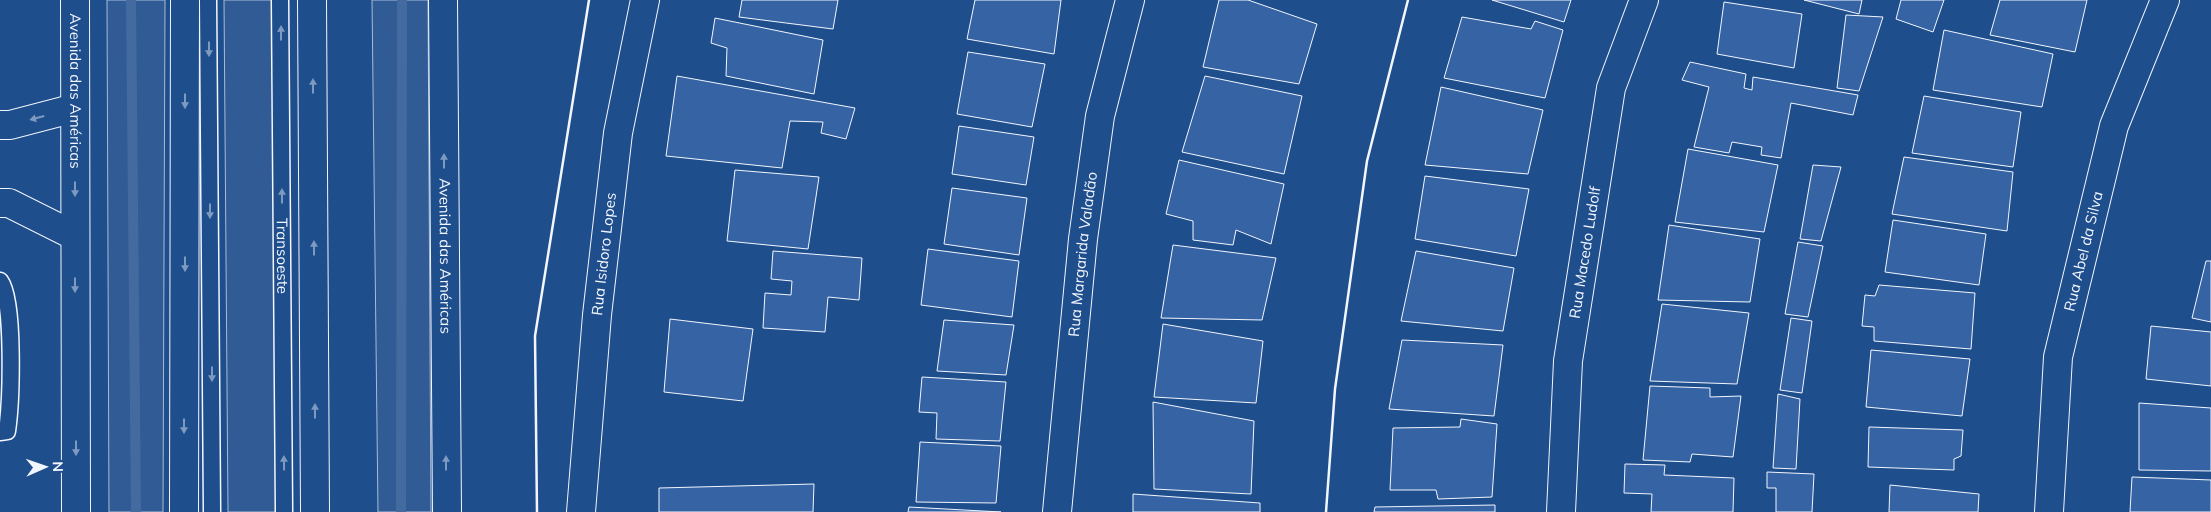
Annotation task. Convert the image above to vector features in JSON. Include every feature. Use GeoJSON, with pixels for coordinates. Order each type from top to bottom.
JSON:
{"type":"FeatureCollection","features":[{"type":"Feature","properties":{"kind":"main road","name":"Avenida das Américas"},"geometry":{"type":"LineString","coordinates":[[75,0],[76,512]]}},
{"type":"Feature","properties":{"kind":"main road"},"geometry":{"type":"LineString","coordinates":[[184,512],[185,0]]}},
{"type":"Feature","properties":{"kind":"main road"},"geometry":{"type":"LineString","coordinates":[[312,0],[315,512]]}},
{"type":"Feature","properties":{"kind":"main road","name":"Avenida das Américas"},"geometry":{"type":"LineString","coordinates":[[443,0],[447,512]]}},
{"type":"Feature","properties":{"kind":"main road","name":"Rua Isidoro Lopes"},"geometry":{"type":"LineString","coordinates":[[581,512],[597,315],[618,133],[645,0]]}},
{"type":"Feature","properties":{"kind":"main road","name":"Rua Margarida Valadão"},"geometry":{"type":"LineString","coordinates":[[1057,512],[1083,239],[1100,116],[1130,0]]}},
{"type":"Feature","properties":{"kind":"main road","name":"Rua Macedo Ludolf"},"geometry":{"type":"LineString","coordinates":[[1561,512],[1568,360],[1611,88],[1644,0]]}},
{"type":"Feature","properties":{"kind":"main road","name":"Rua Abel da Silva"},"geometry":{"type":"LineString","coordinates":[[2049,512],[2058,357],[2114,126],[2165,0]]}},
{"type":"Feature","properties":{"kind":"main road"},"geometry":{"type":"LineString","coordinates":[[0,125],[10,126],[75,108]]}},
{"type":"Feature","properties":{"kind":"main road"},"geometry":{"type":"LineString","coordinates":[[0,203],[9,203],[75,236]]}},
{"type":"Feature","properties":{"kind":"lane"},"geometry":{"type":"LineString","coordinates":[[208,0],[212,512]]}},
{"type":"Feature","properties":{"kind":"lane","name":"Transoeste"},"geometry":{"type":"LineString","coordinates":[[280,0],[284,512]]}},
{"type":"Feature","properties":{"kind":"lane"},"geometry":{"type":"LineString","coordinates":[[0,281],[8,301],[10,409],[7,431],[0,432]]}},
{"type":"Feature","properties":{"kind":"shaded area"},"geometry":{"type":"Polygon","coordinates":[[[107,0],[165,0],[163,512],[109,512],[107,0]]]}},
{"type":"Feature","properties":{"kind":"shaded area"},"geometry":{"type":"Polygon","coordinates":[[[224,0],[273,0],[278,512],[228,512],[224,0]]]}},
{"type":"Feature","properties":{"kind":"shaded area"},"geometry":{"type":"Polygon","coordinates":[[[372,0],[428,0],[431,512],[378,512],[372,0]]]}},
{"type":"Feature","properties":{"kind":"building"},"geometry":{"type":"Polygon","coordinates":[[[742,0],[838,0],[833,29],[739,17],[742,0]]]}},
{"type":"Feature","properties":{"kind":"building"},"geometry":{"type":"Polygon","coordinates":[[[975,0],[1061,0],[1054,54],[967,39],[975,0]]]}},
{"type":"Feature","properties":{"kind":"building"},"geometry":{"type":"Polygon","coordinates":[[[1219,0],[1248,0],[1317,24],[1299,84],[1203,67],[1219,0]]]}},
{"type":"Feature","properties":{"kind":"building"},"geometry":{"type":"Polygon","coordinates":[[[1492,0],[1571,0],[1564,22],[1492,0]]]}},
{"type":"Feature","properties":{"kind":"building"},"geometry":{"type":"Polygon","coordinates":[[[1804,0],[1862,0],[1859,14],[1804,0]]]}},
{"type":"Feature","properties":{"kind":"building"},"geometry":{"type":"Polygon","coordinates":[[[1901,0],[1944,0],[1933,32],[1896,19],[1901,0]]]}},
{"type":"Feature","properties":{"kind":"building"},"geometry":{"type":"Polygon","coordinates":[[[2000,0],[2087,0],[2075,52],[1990,35],[2000,0]]]}},
{"type":"Feature","properties":{"kind":"building"},"geometry":{"type":"Polygon","coordinates":[[[1724,2],[1802,14],[1794,68],[1717,54],[1724,2]]]}},
{"type":"Feature","properties":{"kind":"building"},"geometry":{"type":"Polygon","coordinates":[[[1846,15],[1883,17],[1859,91],[1837,88],[1846,15]]]}},
{"type":"Feature","properties":{"kind":"building"},"geometry":{"type":"Polygon","coordinates":[[[1462,17],[1531,29],[1535,21],[1563,30],[1545,98],[1444,78],[1462,17]]]}},
{"type":"Feature","properties":{"kind":"building"},"geometry":{"type":"Polygon","coordinates":[[[715,18],[823,40],[814,94],[726,76],[727,48],[711,43],[715,18]]]}},
{"type":"Feature","properties":{"kind":"building"},"geometry":{"type":"Polygon","coordinates":[[[1944,30],[2053,54],[2042,107],[1933,90],[1944,30]]]}},
{"type":"Feature","properties":{"kind":"building"},"geometry":{"type":"Polygon","coordinates":[[[968,52],[1045,64],[1032,127],[957,114],[968,52]]]}},
{"type":"Feature","properties":{"kind":"building"},"geometry":{"type":"Polygon","coordinates":[[[1690,62],[1746,74],[1744,88],[1752,90],[1753,77],[1858,95],[1853,115],[1791,103],[1781,158],[1761,155],[1762,147],[1732,142],[1729,153],[1694,147],[1709,87],[1682,80],[1690,62]]]}},
{"type":"Feature","properties":{"kind":"building"},"geometry":{"type":"Polygon","coordinates":[[[677,76],[855,108],[846,139],[821,133],[823,122],[790,121],[782,168],[666,156],[677,76]]]}},
{"type":"Feature","properties":{"kind":"building"},"geometry":{"type":"Polygon","coordinates":[[[1205,76],[1302,96],[1284,174],[1182,152],[1205,76]]]}},
{"type":"Feature","properties":{"kind":"building"},"geometry":{"type":"Polygon","coordinates":[[[1441,87],[1543,110],[1528,174],[1425,165],[1441,87]]]}},
{"type":"Feature","properties":{"kind":"building"},"geometry":{"type":"Polygon","coordinates":[[[1924,96],[2021,112],[2013,167],[1912,153],[1924,96]]]}},
{"type":"Feature","properties":{"kind":"building"},"geometry":{"type":"Polygon","coordinates":[[[959,126],[1034,137],[1026,185],[952,174],[959,126]]]}},
{"type":"Feature","properties":{"kind":"building"},"geometry":{"type":"Polygon","coordinates":[[[1688,149],[1778,165],[1764,232],[1675,222],[1688,149]]]}},
{"type":"Feature","properties":{"kind":"building"},"geometry":{"type":"Polygon","coordinates":[[[1904,157],[2013,172],[2007,231],[1892,214],[1904,157]]]}},
{"type":"Feature","properties":{"kind":"building"},"geometry":{"type":"Polygon","coordinates":[[[1179,160],[1284,184],[1271,244],[1236,230],[1233,245],[1193,240],[1193,221],[1166,214],[1179,160]]]}},
{"type":"Feature","properties":{"kind":"building"},"geometry":{"type":"Polygon","coordinates":[[[1813,165],[1841,167],[1821,241],[1800,239],[1813,165]]]}},
{"type":"Feature","properties":{"kind":"building"},"geometry":{"type":"Polygon","coordinates":[[[735,170],[819,177],[808,249],[727,241],[735,170]]]}},
{"type":"Feature","properties":{"kind":"building"},"geometry":{"type":"Polygon","coordinates":[[[1425,176],[1529,189],[1516,256],[1415,239],[1425,176]]]}},
{"type":"Feature","properties":{"kind":"building"},"geometry":{"type":"Polygon","coordinates":[[[952,188],[1027,198],[1019,255],[944,244],[952,188]]]}},
{"type":"Feature","properties":{"kind":"building"},"geometry":{"type":"Polygon","coordinates":[[[1893,220],[1986,234],[1979,285],[1885,272],[1893,220]]]}},
{"type":"Feature","properties":{"kind":"building"},"geometry":{"type":"Polygon","coordinates":[[[1669,225],[1760,239],[1750,302],[1658,300],[1669,225]]]}},
{"type":"Feature","properties":{"kind":"building"},"geometry":{"type":"Polygon","coordinates":[[[1798,242],[1823,246],[1808,317],[1785,314],[1798,242]]]}},
{"type":"Feature","properties":{"kind":"building"},"geometry":{"type":"Polygon","coordinates":[[[1173,245],[1276,258],[1262,320],[1161,318],[1173,245]]]}},
{"type":"Feature","properties":{"kind":"building"},"geometry":{"type":"Polygon","coordinates":[[[928,249],[1019,261],[1012,317],[921,305],[928,249]]]}},
{"type":"Feature","properties":{"kind":"building"},"geometry":{"type":"Polygon","coordinates":[[[773,251],[862,258],[859,300],[828,297],[825,332],[763,328],[765,293],[791,295],[792,281],[771,279],[773,251]]]}},
{"type":"Feature","properties":{"kind":"building"},"geometry":{"type":"Polygon","coordinates":[[[1416,251],[1514,268],[1503,331],[1401,321],[1416,251]]]}},
{"type":"Feature","properties":{"kind":"building"},"geometry":{"type":"Polygon","coordinates":[[[2206,261],[2211,261],[2211,322],[2192,318],[2206,261]]]}},
{"type":"Feature","properties":{"kind":"building"},"geometry":{"type":"Polygon","coordinates":[[[1879,285],[1975,293],[1971,349],[1874,341],[1874,327],[1862,326],[1865,295],[1875,296],[1879,285]]]}},
{"type":"Feature","properties":{"kind":"building"},"geometry":{"type":"Polygon","coordinates":[[[1662,304],[1749,313],[1737,384],[1650,381],[1662,304]]]}},
{"type":"Feature","properties":{"kind":"building"},"geometry":{"type":"Polygon","coordinates":[[[1791,318],[1812,321],[1802,393],[1780,390],[1791,318]]]}},
{"type":"Feature","properties":{"kind":"building"},"geometry":{"type":"Polygon","coordinates":[[[670,319],[753,329],[743,401],[664,392],[670,319]]]}},
{"type":"Feature","properties":{"kind":"building"},"geometry":{"type":"Polygon","coordinates":[[[944,320],[1014,325],[1006,375],[937,371],[944,320]]]}},
{"type":"Feature","properties":{"kind":"building"},"geometry":{"type":"Polygon","coordinates":[[[1163,324],[1263,341],[1256,403],[1154,397],[1163,324]]]}},
{"type":"Feature","properties":{"kind":"building"},"geometry":{"type":"Polygon","coordinates":[[[2151,326],[2211,332],[2211,386],[2146,379],[2151,326]]]}},
{"type":"Feature","properties":{"kind":"building"},"geometry":{"type":"Polygon","coordinates":[[[1402,340],[1503,345],[1494,416],[1389,409],[1402,340]]]}},
{"type":"Feature","properties":{"kind":"building"},"geometry":{"type":"Polygon","coordinates":[[[1871,350],[1970,359],[1962,416],[1866,407],[1871,350]]]}},
{"type":"Feature","properties":{"kind":"building"},"geometry":{"type":"Polygon","coordinates":[[[922,377],[1006,382],[1000,441],[936,439],[937,413],[919,412],[922,377]]]}},
{"type":"Feature","properties":{"kind":"building"},"geometry":{"type":"Polygon","coordinates":[[[1650,386],[1710,388],[1710,397],[1741,396],[1733,457],[1692,454],[1690,462],[1643,460],[1650,386]]]}},
{"type":"Feature","properties":{"kind":"building"},"geometry":{"type":"Polygon","coordinates":[[[1778,394],[1800,399],[1796,469],[1773,468],[1778,394]]]}},
{"type":"Feature","properties":{"kind":"building"},"geometry":{"type":"Polygon","coordinates":[[[1153,402],[1254,421],[1251,494],[1154,489],[1153,402]]]}},
{"type":"Feature","properties":{"kind":"building"},"geometry":{"type":"Polygon","coordinates":[[[2139,403],[2211,408],[2211,471],[2139,470],[2139,403]]]}},
{"type":"Feature","properties":{"kind":"building"},"geometry":{"type":"Polygon","coordinates":[[[1461,419],[1497,424],[1492,497],[1438,499],[1436,490],[1390,490],[1393,428],[1460,427],[1461,419]]]}},
{"type":"Feature","properties":{"kind":"building"},"geometry":{"type":"Polygon","coordinates":[[[1869,427],[1963,430],[1961,456],[1954,459],[1954,470],[1868,467],[1869,427]]]}},
{"type":"Feature","properties":{"kind":"building"},"geometry":{"type":"Polygon","coordinates":[[[920,442],[1001,446],[996,503],[916,502],[920,442]]]}},
{"type":"Feature","properties":{"kind":"building"},"geometry":{"type":"Polygon","coordinates":[[[1625,464],[1665,465],[1664,475],[1734,478],[1733,512],[1651,512],[1652,494],[1624,493],[1625,464]]]}},
{"type":"Feature","properties":{"kind":"building"},"geometry":{"type":"Polygon","coordinates":[[[1767,472],[1814,474],[1812,512],[1776,512],[1776,488],[1767,488],[1767,472]]]}},
{"type":"Feature","properties":{"kind":"building"},"geometry":{"type":"Polygon","coordinates":[[[2132,477],[2211,480],[2211,512],[2130,512],[2132,477]]]}},
{"type":"Feature","properties":{"kind":"building"},"geometry":{"type":"Polygon","coordinates":[[[814,484],[813,512],[659,512],[659,488],[814,484]]]}},
{"type":"Feature","properties":{"kind":"building"},"geometry":{"type":"Polygon","coordinates":[[[1890,485],[1979,494],[1978,512],[1889,512],[1890,485]]]}},
{"type":"Feature","properties":{"kind":"building"},"geometry":{"type":"Polygon","coordinates":[[[1133,494],[1260,503],[1260,512],[1133,512],[1133,494]]]}},
{"type":"Feature","properties":{"kind":"building"},"geometry":{"type":"Polygon","coordinates":[[[1495,505],[1495,512],[1374,512],[1375,507],[1495,505]]]}},
{"type":"Feature","properties":{"kind":"building"},"geometry":{"type":"Polygon","coordinates":[[[909,507],[1001,512],[908,512],[909,507]]]}},
{"type":"Feature","properties":{"kind":"waterway"},"geometry":{"type":"LineString","coordinates":[[131,0],[136,512]]}},
{"type":"Feature","properties":{"kind":"waterway"},"geometry":{"type":"LineString","coordinates":[[401,512],[402,0]]}},
{"type":"Feature","properties":{"kind":"wall"},"geometry":{"type":"LineString","coordinates":[[537,512],[535,336],[589,0]]}},
{"type":"Feature","properties":{"kind":"wall"},"geometry":{"type":"LineString","coordinates":[[1326,512],[1335,389],[1367,161],[1408,0]]}}]}
